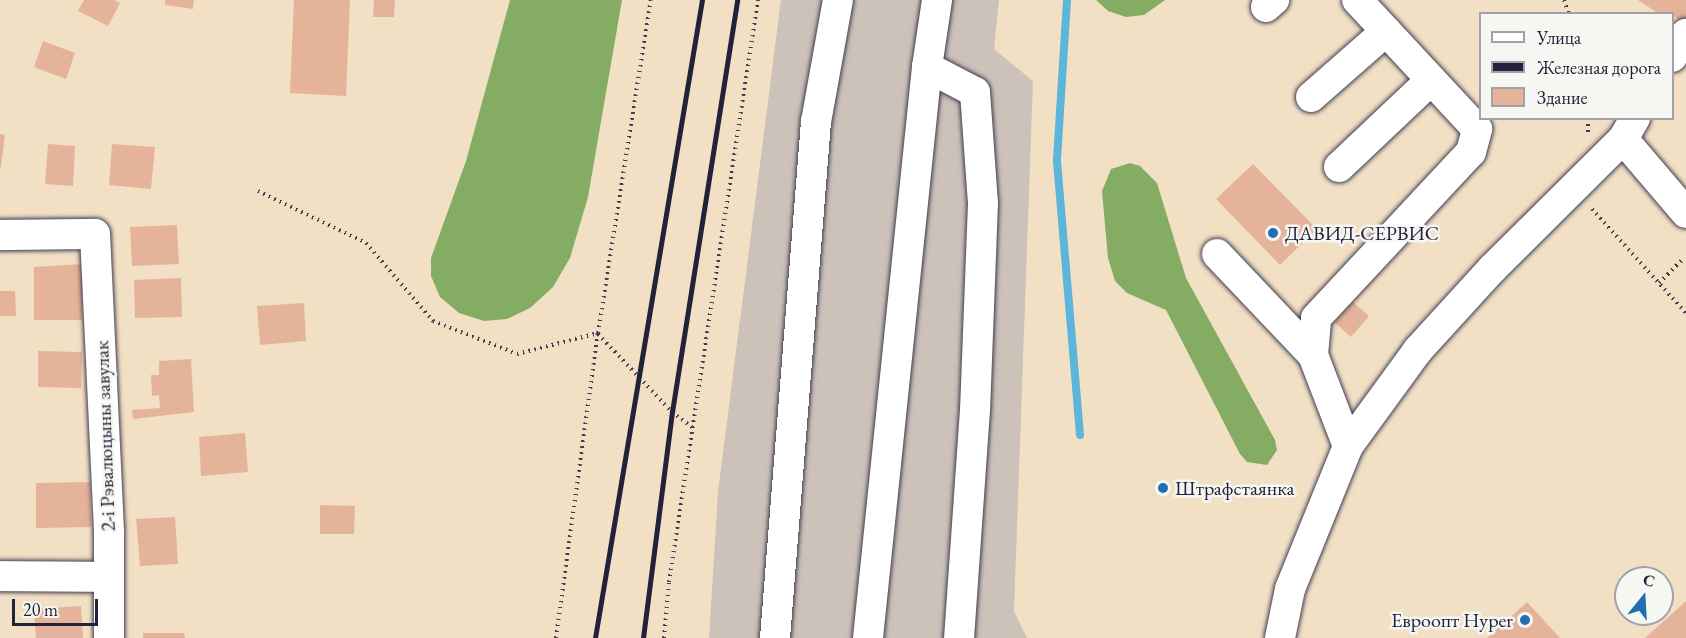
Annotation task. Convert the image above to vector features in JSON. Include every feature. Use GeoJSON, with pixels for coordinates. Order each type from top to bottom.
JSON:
{"type":"FeatureCollection","features":[{"type":"Feature","properties":{"kind":"street"},"geometry":{"type":"LineString","coordinates":[[775,638],[816,122],[838,0]]}},
{"type":"Feature","properties":{"kind":"street"},"geometry":{"type":"LineString","coordinates":[[868,638],[927,67],[937,0]]}},
{"type":"Feature","properties":{"kind":"street"},"geometry":{"type":"LineString","coordinates":[[1313,355],[1316,318],[1471,152],[1477,129],[1357,0]]}},
{"type":"Feature","properties":{"kind":"street"},"geometry":{"type":"LineString","coordinates":[[1311,98],[1386,31]]}},
{"type":"Feature","properties":{"kind":"street"},"geometry":{"type":"LineString","coordinates":[[1674,54],[1686,34]]}},
{"type":"Feature","properties":{"kind":"street"},"geometry":{"type":"LineString","coordinates":[[927,67],[975,92],[983,203],[975,410],[959,638]]}},
{"type":"Feature","properties":{"kind":"street"},"geometry":{"type":"LineString","coordinates":[[1339,167],[1431,80]]}},
{"type":"Feature","properties":{"kind":"street"},"geometry":{"type":"LineString","coordinates":[[1280,638],[1290,589],[1348,446],[1441,324],[1629,129],[1686,213]]}},
{"type":"Feature","properties":{"kind":"street","name":"2-і Рэвалюцыны завулак"},"geometry":{"type":"LineString","coordinates":[[0,234],[95,234],[109,638]]}},
{"type":"Feature","properties":{"kind":"street"},"geometry":{"type":"LineString","coordinates":[[1217,254],[1313,355],[1348,446]]}},
{"type":"Feature","properties":{"kind":"street"},"geometry":{"type":"LineString","coordinates":[[0,576],[108,577]]}},
{"type":"Feature","properties":{"kind":"path"},"geometry":{"type":"LineString","coordinates":[[556,638],[598,333],[651,0]]}},
{"type":"Feature","properties":{"kind":"path"},"geometry":{"type":"LineString","coordinates":[[664,638],[692,427],[758,0]]}},
{"type":"Feature","properties":{"kind":"path"},"geometry":{"type":"LineString","coordinates":[[1588,120],[1588,132]]}},
{"type":"Feature","properties":{"kind":"path"},"geometry":{"type":"LineString","coordinates":[[258,192],[366,243],[433,321],[517,354],[598,333]]}},
{"type":"Feature","properties":{"kind":"path"},"geometry":{"type":"LineString","coordinates":[[1589,207],[1686,314]]}},
{"type":"Feature","properties":{"kind":"path"},"geometry":{"type":"LineString","coordinates":[[1659,283],[1684,258]]}},
{"type":"Feature","properties":{"kind":"path"},"geometry":{"type":"LineString","coordinates":[[598,333],[672,412],[692,427]]}},
{"type":"Feature","properties":{"kind":"shaded area"},"geometry":{"type":"Polygon","coordinates":[[[781,0],[999,0],[994,49],[1033,81],[1014,611],[1027,638],[709,638],[718,492],[781,0]]]}},
{"type":"Feature","properties":{"kind":"green space"},"geometry":{"type":"Polygon","coordinates":[[[510,0],[622,0],[588,197],[570,258],[553,287],[530,308],[507,319],[484,321],[459,313],[440,297],[431,276],[431,258],[466,161],[510,0]]]}},
{"type":"Feature","properties":{"kind":"green space"},"geometry":{"type":"Polygon","coordinates":[[[1096,0],[1165,0],[1144,15],[1126,17],[1108,11],[1096,0]]]}},
{"type":"Feature","properties":{"kind":"green space"},"geometry":{"type":"Polygon","coordinates":[[[1130,163],[1140,166],[1157,183],[1186,278],[1275,440],[1277,450],[1267,465],[1247,462],[1240,454],[1166,310],[1127,293],[1115,281],[1108,258],[1102,191],[1111,169],[1130,163]]]}},
{"type":"Feature","properties":{"kind":"building"},"geometry":{"type":"Polygon","coordinates":[[[84,0],[114,0],[120,3],[108,26],[78,11],[84,0]]]}},
{"type":"Feature","properties":{"kind":"building"},"geometry":{"type":"Polygon","coordinates":[[[165,0],[194,0],[193,9],[165,5],[165,0]]]}},
{"type":"Feature","properties":{"kind":"building"},"geometry":{"type":"Polygon","coordinates":[[[294,0],[350,0],[346,96],[290,93],[294,0]]]}},
{"type":"Feature","properties":{"kind":"building"},"geometry":{"type":"Polygon","coordinates":[[[374,0],[395,0],[394,17],[373,17],[374,0]]]}},
{"type":"Feature","properties":{"kind":"building"},"geometry":{"type":"Polygon","coordinates":[[[1638,0],[1686,0],[1686,25],[1674,16],[1674,12],[1656,12],[1638,0]]]}},
{"type":"Feature","properties":{"kind":"building"},"geometry":{"type":"Polygon","coordinates":[[[43,41],[75,53],[66,79],[34,67],[43,41]]]}},
{"type":"Feature","properties":{"kind":"building"},"geometry":{"type":"Polygon","coordinates":[[[0,134],[5,135],[1,167],[0,167],[0,134]]]}},
{"type":"Feature","properties":{"kind":"building"},"geometry":{"type":"Polygon","coordinates":[[[48,144],[75,146],[73,186],[45,184],[48,144]]]}},
{"type":"Feature","properties":{"kind":"building"},"geometry":{"type":"Polygon","coordinates":[[[112,144],[155,147],[151,189],[109,185],[112,144]]]}},
{"type":"Feature","properties":{"kind":"building"},"geometry":{"type":"Polygon","coordinates":[[[1253,164],[1317,229],[1280,265],[1216,199],[1253,164]]]}},
{"type":"Feature","properties":{"kind":"building"},"geometry":{"type":"Polygon","coordinates":[[[177,225],[179,264],[132,266],[130,227],[177,225]]]}},
{"type":"Feature","properties":{"kind":"building"},"geometry":{"type":"Polygon","coordinates":[[[82,264],[82,320],[34,320],[34,267],[82,264]]]}},
{"type":"Feature","properties":{"kind":"building"},"geometry":{"type":"Polygon","coordinates":[[[181,278],[182,317],[135,318],[134,280],[181,278]]]}},
{"type":"Feature","properties":{"kind":"building"},"geometry":{"type":"Polygon","coordinates":[[[0,291],[15,291],[16,316],[0,316],[0,291]]]}},
{"type":"Feature","properties":{"kind":"building"},"geometry":{"type":"Polygon","coordinates":[[[1353,302],[1369,316],[1351,337],[1334,322],[1353,302]]]}},
{"type":"Feature","properties":{"kind":"building"},"geometry":{"type":"Polygon","coordinates":[[[304,303],[306,341],[260,345],[257,306],[304,303]]]}},
{"type":"Feature","properties":{"kind":"building"},"geometry":{"type":"Polygon","coordinates":[[[38,351],[82,352],[81,388],[38,387],[38,351]]]}},
{"type":"Feature","properties":{"kind":"building"},"geometry":{"type":"Polygon","coordinates":[[[191,359],[194,412],[133,419],[132,410],[160,408],[159,395],[152,396],[151,375],[159,375],[159,361],[191,359]]]}},
{"type":"Feature","properties":{"kind":"building"},"geometry":{"type":"Polygon","coordinates":[[[245,433],[248,472],[201,476],[199,437],[245,433]]]}},
{"type":"Feature","properties":{"kind":"building"},"geometry":{"type":"Polygon","coordinates":[[[90,482],[91,527],[36,528],[36,483],[90,482]]]}},
{"type":"Feature","properties":{"kind":"building"},"geometry":{"type":"Polygon","coordinates":[[[320,505],[355,506],[354,534],[320,534],[320,505]]]}},
{"type":"Feature","properties":{"kind":"building"},"geometry":{"type":"Polygon","coordinates":[[[175,517],[178,564],[140,566],[136,519],[175,517]]]}},
{"type":"Feature","properties":{"kind":"building"},"geometry":{"type":"Polygon","coordinates":[[[1686,601],[1686,638],[1645,638],[1658,626],[1674,626],[1674,612],[1686,601]]]}},
{"type":"Feature","properties":{"kind":"building","name":"Евроопт Hyper"},"geometry":{"type":"Polygon","coordinates":[[[1527,602],[1560,638],[1487,638],[1527,602]]]}},
{"type":"Feature","properties":{"kind":"building"},"geometry":{"type":"Polygon","coordinates":[[[81,606],[83,638],[36,638],[34,609],[81,606]]]}},
{"type":"Feature","properties":{"kind":"building"},"geometry":{"type":"Polygon","coordinates":[[[143,633],[184,633],[185,638],[143,638],[143,633]]]}},
{"type":"Feature","properties":{"kind":"waterway"},"geometry":{"type":"LineString","coordinates":[[1067,0],[1057,161],[1080,435]]}},
{"type":"Feature","properties":{"kind":"railway"},"geometry":{"type":"LineString","coordinates":[[595,638],[702,0]]}},
{"type":"Feature","properties":{"kind":"railway"},"geometry":{"type":"LineString","coordinates":[[643,638],[672,412],[737,0]]}},
{"type":"Feature","properties":{"kind":"place","name":"ДАВИД-СЕРВИС"},"geometry":{"type":"Point","coordinates":[1273,233]}},
{"type":"Feature","properties":{"kind":"place","name":"Штрафстаянка"},"geometry":{"type":"Point","coordinates":[1163,488]}},
{"type":"Feature","properties":{"kind":"place","name":"Евроопт Hyper"},"geometry":{"type":"Point","coordinates":[1525,620]}}]}
